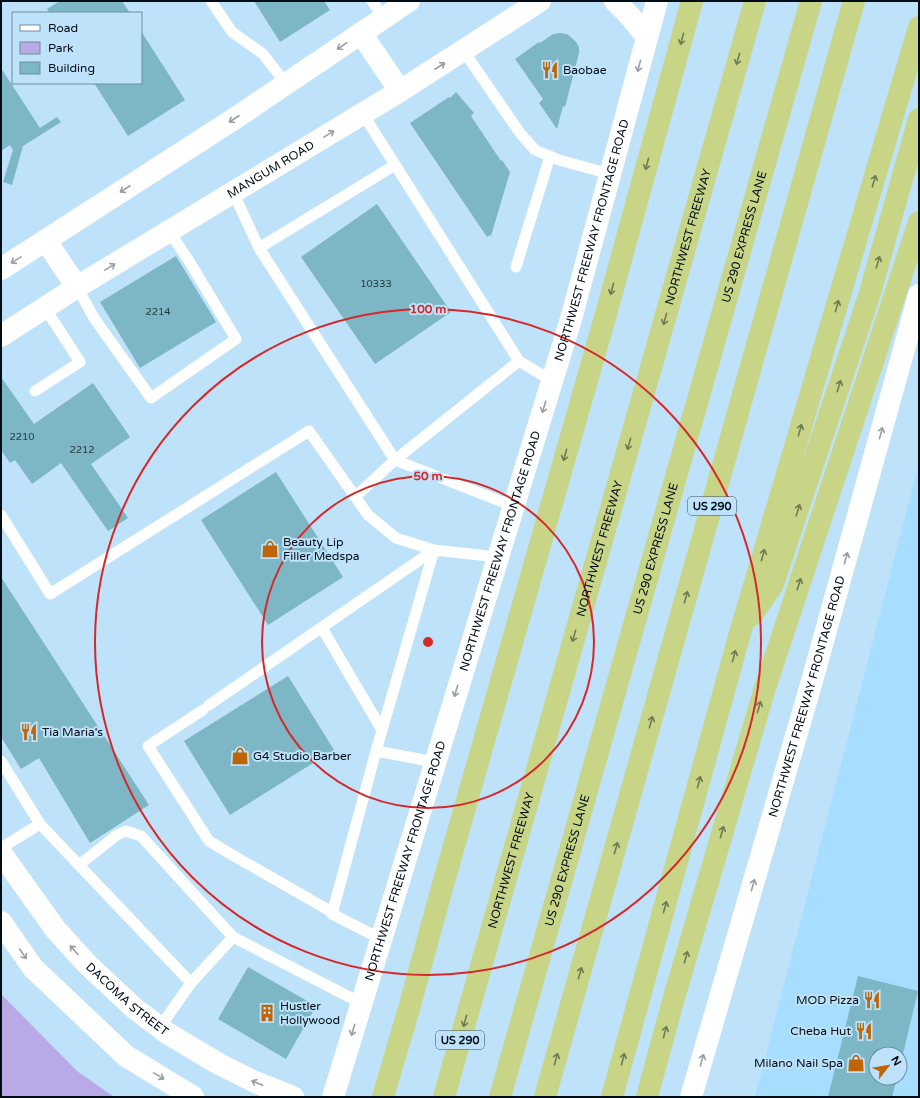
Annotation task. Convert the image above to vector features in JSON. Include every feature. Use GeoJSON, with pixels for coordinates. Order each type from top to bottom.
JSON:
{"type":"FeatureCollection","features":[{"type":"Feature","properties":{"kind":"highway"},"geometry":{"type":"LineString","coordinates":[[383,1097],[606,314],[692,1]]}},
{"type":"Feature","properties":{"kind":"highway","name":"NORTHWEST FREEWAY"},"geometry":{"type":"LineString","coordinates":[[444,1097],[755,1]]}},
{"type":"Feature","properties":{"kind":"highway","name":"US 290 EXPRESS LANE"},"geometry":{"type":"LineString","coordinates":[[500,1097],[811,1]]}},
{"type":"Feature","properties":{"kind":"highway","name":"US 290"},"geometry":{"type":"LineString","coordinates":[[545,1097],[854,1]]}},
{"type":"Feature","properties":{"kind":"highway"},"geometry":{"type":"LineString","coordinates":[[612,1097],[740,633],[919,27]]}},
{"type":"Feature","properties":{"kind":"highway"},"geometry":{"type":"LineString","coordinates":[[740,633],[773,584],[869,296],[919,119]]}},
{"type":"Feature","properties":{"kind":"highway"},"geometry":{"type":"LineString","coordinates":[[647,1097],[675,994],[764,691],[919,222]]}},
{"type":"Feature","properties":{"kind":"main road"},"geometry":{"type":"LineString","coordinates":[[1,269],[221,127],[361,33],[378,10],[409,1]]}},
{"type":"Feature","properties":{"kind":"main road","name":"MANGUM ROAD"},"geometry":{"type":"LineString","coordinates":[[1,336],[77,287],[363,114],[540,1]]}},
{"type":"Feature","properties":{"kind":"main road"},"geometry":{"type":"LineString","coordinates":[[615,1],[647,37]]}},
{"type":"Feature","properties":{"kind":"main road","name":"NORTHWEST FREEWAY FRONTAGE ROAD"},"geometry":{"type":"LineString","coordinates":[[333,1097],[571,319],[657,1]]}},
{"type":"Feature","properties":{"kind":"main road"},"geometry":{"type":"LineString","coordinates":[[361,33],[400,91]]}},
{"type":"Feature","properties":{"kind":"main road"},"geometry":{"type":"LineString","coordinates":[[46,241],[77,287]]}},
{"type":"Feature","properties":{"kind":"main road","name":"NORTHWEST FREEWAY FRONTAGE ROAD"},"geometry":{"type":"LineString","coordinates":[[691,1097],[812,681],[919,295]]}},
{"type":"Feature","properties":{"kind":"main road","name":"DACOMA STREET"},"geometry":{"type":"LineString","coordinates":[[1,853],[56,930],[87,964],[134,1008],[167,1033],[219,1064],[254,1082],[293,1097]]}},
{"type":"Feature","properties":{"kind":"main road"},"geometry":{"type":"LineString","coordinates":[[1,922],[32,968],[126,1056],[193,1097]]}},
{"type":"Feature","properties":{"kind":"lane"},"geometry":{"type":"LineString","coordinates":[[211,1],[232,32],[263,54],[286,84]]}},
{"type":"Feature","properties":{"kind":"lane"},"geometry":{"type":"LineString","coordinates":[[463,50],[520,133],[535,150],[559,160],[610,174]]}},
{"type":"Feature","properties":{"kind":"lane"},"geometry":{"type":"LineString","coordinates":[[363,114],[519,361],[552,381]]}},
{"type":"Feature","properties":{"kind":"lane"},"geometry":{"type":"LineString","coordinates":[[516,267],[550,156]]}},
{"type":"Feature","properties":{"kind":"lane"},"geometry":{"type":"LineString","coordinates":[[259,248],[395,165]]}},
{"type":"Feature","properties":{"kind":"lane"},"geometry":{"type":"LineString","coordinates":[[233,192],[259,248],[395,460],[513,506]]}},
{"type":"Feature","properties":{"kind":"lane"},"geometry":{"type":"LineString","coordinates":[[77,287],[94,318],[151,398],[236,339],[169,231]]}},
{"type":"Feature","properties":{"kind":"lane"},"geometry":{"type":"LineString","coordinates":[[35,391],[80,362],[45,308]]}},
{"type":"Feature","properties":{"kind":"lane"},"geometry":{"type":"LineString","coordinates":[[355,497],[395,460],[519,361]]}},
{"type":"Feature","properties":{"kind":"lane"},"geometry":{"type":"LineString","coordinates":[[1,515],[50,594],[308,432],[368,515],[396,538],[434,550],[498,557]]}},
{"type":"Feature","properties":{"kind":"lane"},"geometry":{"type":"LineString","coordinates":[[381,939],[332,914],[332,912],[209,841],[148,746],[206,708],[434,550]]}},
{"type":"Feature","properties":{"kind":"lane"},"geometry":{"type":"LineString","coordinates":[[332,912],[376,751],[434,550]]}},
{"type":"Feature","properties":{"kind":"lane"},"geometry":{"type":"LineString","coordinates":[[322,628],[382,730]]}},
{"type":"Feature","properties":{"kind":"lane"},"geometry":{"type":"LineString","coordinates":[[376,751],[435,762]]}},
{"type":"Feature","properties":{"kind":"lane"},"geometry":{"type":"LineString","coordinates":[[1,761],[40,824],[191,983]]}},
{"type":"Feature","properties":{"kind":"lane"},"geometry":{"type":"LineString","coordinates":[[1,848],[40,824]]}},
{"type":"Feature","properties":{"kind":"lane"},"geometry":{"type":"LineString","coordinates":[[79,865],[117,835],[126,831],[141,836],[234,937],[361,1003]]}},
{"type":"Feature","properties":{"kind":"lane"},"geometry":{"type":"LineString","coordinates":[[160,1027],[191,983],[234,937]]}},
{"type":"Feature","properties":{"kind":"shaded area"},"geometry":{"type":"Polygon","coordinates":[[[919,463],[919,1097],[755,1097],[919,463]]]}},
{"type":"Feature","properties":{"kind":"green space"},"geometry":{"type":"Polygon","coordinates":[[[1,994],[77,1071],[114,1097],[1,1097],[1,994]]]}},
{"type":"Feature","properties":{"kind":"building"},"geometry":{"type":"Polygon","coordinates":[[[60,1],[122,1],[129,12],[49,12],[47,9],[60,1]]]}},
{"type":"Feature","properties":{"kind":"building"},"geometry":{"type":"Polygon","coordinates":[[[254,1],[324,1],[330,10],[280,42],[254,1]]]}},
{"type":"Feature","properties":{"kind":"building"},"geometry":{"type":"Polygon","coordinates":[[[142,33],[185,100],[128,136],[95,84],[142,84],[142,33]]]}},
{"type":"Feature","properties":{"kind":"building"},"geometry":{"type":"Polygon","coordinates":[[[553,34],[567,34],[576,42],[579,47],[579,53],[565,107],[563,106],[557,129],[539,103],[543,99],[515,59],[539,42],[540,43],[553,34]]]}},
{"type":"Feature","properties":{"kind":"building"},"geometry":{"type":"Polygon","coordinates":[[[1,68],[40,128],[57,117],[61,122],[23,146],[12,185],[3,182],[13,150],[10,145],[1,151],[1,68]]]}},
{"type":"Feature","properties":{"kind":"building"},"geometry":{"type":"Polygon","coordinates":[[[456,92],[474,113],[471,116],[510,172],[491,236],[490,235],[487,237],[410,123],[449,97],[450,98],[456,92]]]}},
{"type":"Feature","properties":{"kind":"building"},"geometry":{"type":"Polygon","coordinates":[[[377,204],[451,312],[375,364],[301,257],[377,204]]]}},
{"type":"Feature","properties":{"kind":"building"},"geometry":{"type":"Polygon","coordinates":[[[176,256],[216,322],[140,368],[100,302],[176,256]]]}},
{"type":"Feature","properties":{"kind":"building"},"geometry":{"type":"Polygon","coordinates":[[[1,377],[34,424],[93,383],[130,437],[91,464],[128,518],[108,531],[61,463],[32,484],[15,460],[10,463],[1,450],[1,377]]]}},
{"type":"Feature","properties":{"kind":"building"},"geometry":{"type":"Polygon","coordinates":[[[276,472],[343,577],[268,625],[201,520],[276,472]]]}},
{"type":"Feature","properties":{"kind":"building"},"geometry":{"type":"Polygon","coordinates":[[[1,577],[149,805],[90,843],[39,758],[21,769],[1,737],[1,577]]]}},
{"type":"Feature","properties":{"kind":"building"},"geometry":{"type":"Polygon","coordinates":[[[288,676],[334,750],[230,815],[184,741],[288,676]]]}},
{"type":"Feature","properties":{"kind":"building","name":"Hustler Hollywood"},"geometry":{"type":"Polygon","coordinates":[[[248,967],[316,1006],[286,1059],[218,1019],[248,967]]]}},
{"type":"Feature","properties":{"kind":"building"},"geometry":{"type":"Polygon","coordinates":[[[858,976],[918,991],[905,1046],[868,1046],[868,1086],[895,1086],[892,1097],[828,1097],[858,976]]]}},
{"type":"Feature","properties":{"kind":"place","name":"Baobae"},"geometry":{"type":"Point","coordinates":[550,70]}},
{"type":"Feature","properties":{"kind":"place","name":"Beauty Lip Filler Medspa"},"geometry":{"type":"Point","coordinates":[270,549]}},
{"type":"Feature","properties":{"kind":"place","name":"Tia Maria's"},"geometry":{"type":"Point","coordinates":[29,732]}},
{"type":"Feature","properties":{"kind":"place","name":"G4 Studio Barber"},"geometry":{"type":"Point","coordinates":[240,756]}},
{"type":"Feature","properties":{"kind":"place","name":"MOD Pizza"},"geometry":{"type":"Point","coordinates":[872,1000]}},
{"type":"Feature","properties":{"kind":"place","name":"Hustler Hollywood"},"geometry":{"type":"Point","coordinates":[267,1013]}},
{"type":"Feature","properties":{"kind":"place","name":"Cheba Hut"},"geometry":{"type":"Point","coordinates":[864,1031]}},
{"type":"Feature","properties":{"kind":"place","name":"Milano Nail Spa"},"geometry":{"type":"Point","coordinates":[856,1063]}}]}
